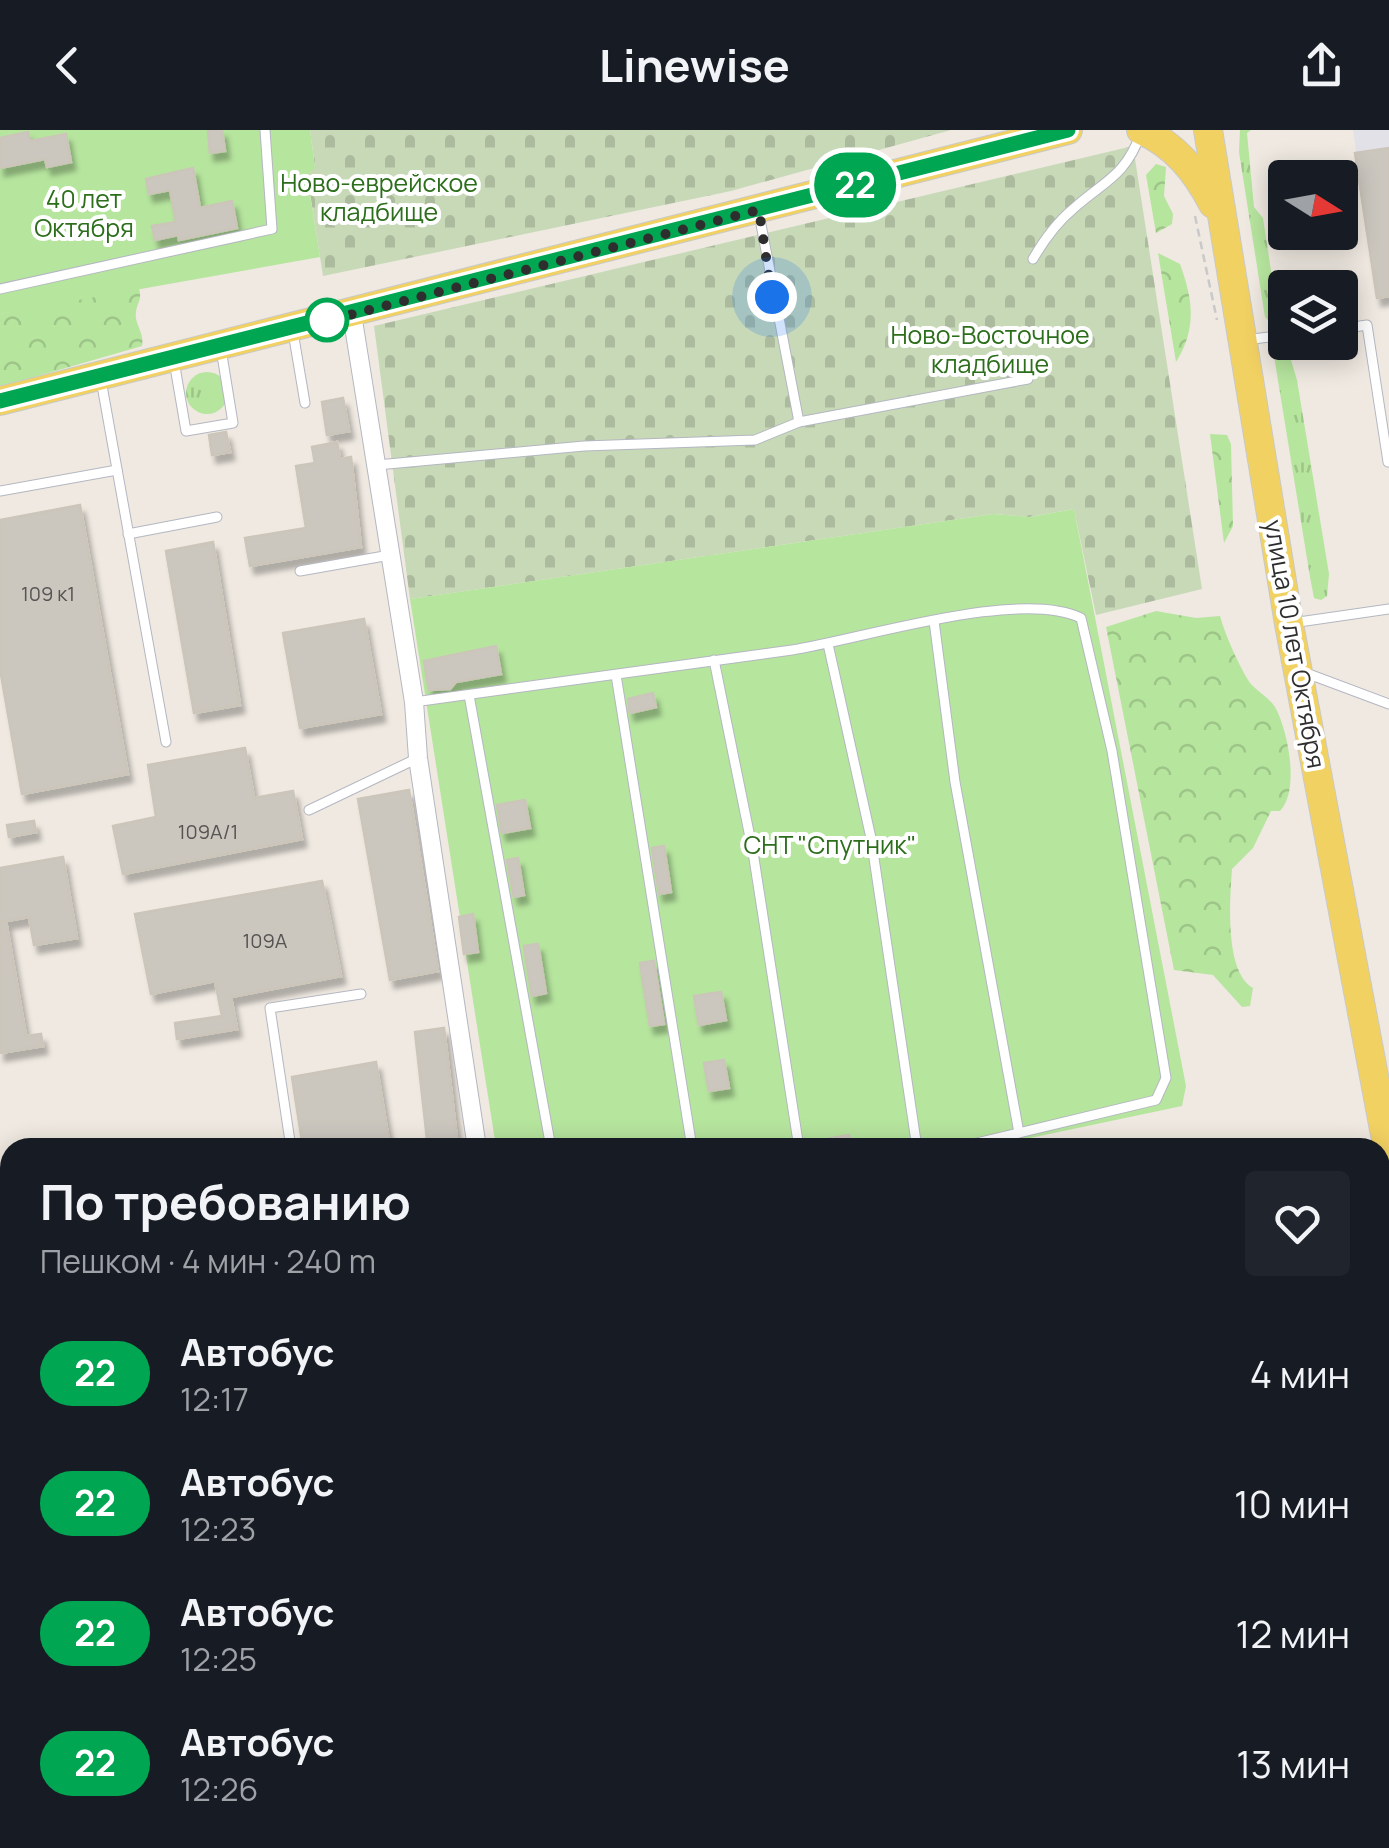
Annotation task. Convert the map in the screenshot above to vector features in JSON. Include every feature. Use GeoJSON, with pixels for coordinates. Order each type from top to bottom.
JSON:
{"type":"FeatureCollection","features":[{"type":"Feature","properties":{"kind":"main road"},"geometry":{"type":"LineString","coordinates":[[0,401],[1068,130]]}},
{"type":"Feature","properties":{"kind":"main road"},"geometry":{"type":"LineString","coordinates":[[1141,130],[1169,145],[1196,175],[1228,238]]}},
{"type":"Feature","properties":{"kind":"main road","name":"улица 10 лет Октября"},"geometry":{"type":"LineString","coordinates":[[1208,130],[1228,238],[1232,337],[1386,1138]]}},
{"type":"Feature","properties":{"kind":"street"},"geometry":{"type":"LineString","coordinates":[[352,314],[414,702],[418,758],[475,1138]]}},
{"type":"Feature","properties":{"kind":"lane"},"geometry":{"type":"LineString","coordinates":[[0,289],[272,229],[264,130]]}},
{"type":"Feature","properties":{"kind":"lane"},"geometry":{"type":"LineString","coordinates":[[1033,259],[1048,234],[1074,207],[1118,176],[1141,130]]}},
{"type":"Feature","properties":{"kind":"lane"},"geometry":{"type":"LineString","coordinates":[[759,210],[766,266],[799,422]]}},
{"type":"Feature","properties":{"kind":"lane"},"geometry":{"type":"LineString","coordinates":[[1358,327],[1367,326],[1388,462]]}},
{"type":"Feature","properties":{"kind":"lane"},"geometry":{"type":"LineString","coordinates":[[292,329],[305,403]]}},
{"type":"Feature","properties":{"kind":"lane"},"geometry":{"type":"LineString","coordinates":[[1232,337],[1268,336]]}},
{"type":"Feature","properties":{"kind":"lane"},"geometry":{"type":"LineString","coordinates":[[174,358],[186,431],[233,423],[220,347]]}},
{"type":"Feature","properties":{"kind":"lane"},"geometry":{"type":"LineString","coordinates":[[100,376],[166,742]]}},
{"type":"Feature","properties":{"kind":"lane"},"geometry":{"type":"LineString","coordinates":[[377,465],[584,446],[755,440],[799,422],[1028,379]]}},
{"type":"Feature","properties":{"kind":"lane"},"geometry":{"type":"LineString","coordinates":[[0,491],[117,470]]}},
{"type":"Feature","properties":{"kind":"lane"},"geometry":{"type":"LineString","coordinates":[[128,534],[217,518]]}},
{"type":"Feature","properties":{"kind":"lane"},"geometry":{"type":"LineString","coordinates":[[300,570],[390,555]]}},
{"type":"Feature","properties":{"kind":"lane"},"geometry":{"type":"LineString","coordinates":[[414,702],[828,644],[850,636],[1030,608],[1062,609],[1081,618],[1115,770],[1166,1078],[1156,1100],[999,1138]]}},
{"type":"Feature","properties":{"kind":"lane"},"geometry":{"type":"LineString","coordinates":[[1290,624],[1389,609]]}},
{"type":"Feature","properties":{"kind":"lane"},"geometry":{"type":"LineString","coordinates":[[934,622],[956,782],[1020,1133]]}},
{"type":"Feature","properties":{"kind":"lane"},"geometry":{"type":"LineString","coordinates":[[828,644],[842,692],[872,838],[916,1138]]}},
{"type":"Feature","properties":{"kind":"lane"},"geometry":{"type":"LineString","coordinates":[[714,660],[753,852],[797,1138]]}},
{"type":"Feature","properties":{"kind":"lane"},"geometry":{"type":"LineString","coordinates":[[1298,670],[1389,704]]}},
{"type":"Feature","properties":{"kind":"lane"},"geometry":{"type":"LineString","coordinates":[[616,675],[690,1138]]}},
{"type":"Feature","properties":{"kind":"lane"},"geometry":{"type":"LineString","coordinates":[[469,696],[549,1138]]}},
{"type":"Feature","properties":{"kind":"lane"},"geometry":{"type":"LineString","coordinates":[[308,810],[418,758]]}},
{"type":"Feature","properties":{"kind":"lane"},"geometry":{"type":"LineString","coordinates":[[290,1138],[270,1008],[360,994]]}},
{"type":"Feature","properties":{"kind":"path"},"geometry":{"type":"LineString","coordinates":[[1193,207],[1210,301],[1232,337]]}},
{"type":"Feature","properties":{"kind":"shaded area"},"geometry":{"type":"Polygon","coordinates":[[[1353,130],[1389,130],[1389,296],[1377,298],[1353,130]]]}},
{"type":"Feature","properties":{"kind":"green space","name":"40 лет Октября"},"geometry":{"type":"Polygon","coordinates":[[[0,130],[310,130],[315,168],[307,175],[320,257],[0,314],[0,130]]]}},
{"type":"Feature","properties":{"kind":"green space","name":"Ново-еврейское кладбище"},"geometry":{"type":"Polygon","coordinates":[[[310,130],[951,130],[731,191],[323,276],[307,174],[315,167],[310,130]]]}},
{"type":"Feature","properties":{"kind":"green space"},"geometry":{"type":"Polygon","coordinates":[[[1240,130],[1251,130],[1247,133],[1254,207],[1263,218],[1271,270],[1268,320],[1265,317],[1239,152],[1240,130]]]}},
{"type":"Feature","properties":{"kind":"green space","name":"Ново-Восточное кладбище"},"geometry":{"type":"Polygon","coordinates":[[[1133,146],[1202,589],[1096,615],[1074,509],[1029,517],[993,514],[410,599],[374,326],[1133,146]]]}},
{"type":"Feature","properties":{"kind":"green space"},"geometry":{"type":"Polygon","coordinates":[[[1156,164],[1166,167],[1164,196],[1173,214],[1172,224],[1156,233],[1146,175],[1156,164]]]}},
{"type":"Feature","properties":{"kind":"green space"},"geometry":{"type":"Polygon","coordinates":[[[1158,253],[1180,264],[1190,302],[1190,326],[1176,362],[1158,253]]]}},
{"type":"Feature","properties":{"kind":"green space"},"geometry":{"type":"Polygon","coordinates":[[[138,286],[136,316],[142,346],[0,387],[0,314],[138,286]]]}},
{"type":"Feature","properties":{"kind":"green space"},"geometry":{"type":"Polygon","coordinates":[[[1275,360],[1291,360],[1297,380],[1329,574],[1327,596],[1321,600],[1314,598],[1275,360]]]}},
{"type":"Feature","properties":{"kind":"green space"},"geometry":{"type":"Polygon","coordinates":[[[207,372],[222,378],[228,393],[222,408],[207,414],[192,408],[186,393],[192,378],[207,372]]]}},
{"type":"Feature","properties":{"kind":"green space"},"geometry":{"type":"Polygon","coordinates":[[[1210,434],[1227,435],[1231,444],[1233,526],[1224,543],[1210,434]]]}},
{"type":"Feature","properties":{"kind":"green space","name":"СНТ \"Спутник\""},"geometry":{"type":"Polygon","coordinates":[[[1074,509],[1186,1086],[1182,1106],[1030,1138],[495,1138],[410,599],[993,514],[1030,517],[1074,509]]]}},
{"type":"Feature","properties":{"kind":"green space"},"geometry":{"type":"Polygon","coordinates":[[[1156,611],[1196,618],[1220,616],[1248,680],[1275,707],[1288,745],[1291,775],[1286,802],[1280,811],[1271,811],[1253,848],[1232,869],[1233,951],[1237,967],[1253,988],[1250,1006],[1242,1007],[1213,975],[1174,970],[1106,627],[1156,611]]]}},
{"type":"Feature","properties":{"kind":"building"},"geometry":{"type":"Polygon","coordinates":[[[208,130],[222,130],[225,151],[210,153],[208,130]]]}},
{"type":"Feature","properties":{"kind":"building"},"geometry":{"type":"Polygon","coordinates":[[[28,132],[30,141],[66,134],[71,162],[47,167],[45,159],[0,168],[0,138],[28,132]]]}},
{"type":"Feature","properties":{"kind":"building"},"geometry":{"type":"Polygon","coordinates":[[[1389,148],[1389,296],[1377,298],[1355,153],[1389,148]]]}},
{"type":"Feature","properties":{"kind":"building"},"geometry":{"type":"Polygon","coordinates":[[[193,168],[200,208],[232,201],[237,228],[179,240],[178,235],[155,240],[152,226],[176,222],[170,190],[149,194],[146,179],[193,168]]]}},
{"type":"Feature","properties":{"kind":"building"},"geometry":{"type":"Polygon","coordinates":[[[343,398],[349,431],[327,435],[322,402],[343,398]]]}},
{"type":"Feature","properties":{"kind":"building"},"geometry":{"type":"Polygon","coordinates":[[[226,432],[230,452],[212,455],[209,435],[226,432]]]}},
{"type":"Feature","properties":{"kind":"building"},"geometry":{"type":"Polygon","coordinates":[[[337,442],[340,459],[351,457],[361,547],[250,566],[245,538],[306,528],[296,466],[315,463],[312,447],[337,442]]]}},
{"type":"Feature","properties":{"kind":"building"},"geometry":{"type":"Polygon","coordinates":[[[80,505],[128,774],[22,794],[0,669],[0,520],[80,505]]]}},
{"type":"Feature","properties":{"kind":"building"},"geometry":{"type":"Polygon","coordinates":[[[213,542],[240,705],[194,713],[166,551],[213,542]]]}},
{"type":"Feature","properties":{"kind":"building"},"geometry":{"type":"Polygon","coordinates":[[[364,619],[381,714],[300,728],[283,633],[364,619]]]}},
{"type":"Feature","properties":{"kind":"building"},"geometry":{"type":"Polygon","coordinates":[[[496,646],[501,674],[456,682],[450,689],[429,690],[424,661],[496,646]]]}},
{"type":"Feature","properties":{"kind":"building"},"geometry":{"type":"Polygon","coordinates":[[[653,693],[656,707],[630,713],[628,699],[653,693]]]}},
{"type":"Feature","properties":{"kind":"building"},"geometry":{"type":"Polygon","coordinates":[[[245,748],[254,798],[293,791],[302,839],[123,874],[113,826],[156,817],[148,765],[245,748]]]}},
{"type":"Feature","properties":{"kind":"building"},"geometry":{"type":"Polygon","coordinates":[[[409,790],[438,971],[390,980],[358,799],[409,790]]]}},
{"type":"Feature","properties":{"kind":"building"},"geometry":{"type":"Polygon","coordinates":[[[525,800],[530,828],[502,833],[497,805],[525,800]]]}},
{"type":"Feature","properties":{"kind":"building"},"geometry":{"type":"Polygon","coordinates":[[[34,821],[36,832],[9,837],[7,825],[34,821]]]}},
{"type":"Feature","properties":{"kind":"building"},"geometry":{"type":"Polygon","coordinates":[[[664,846],[671,892],[659,894],[652,848],[664,846]]]}},
{"type":"Feature","properties":{"kind":"building"},"geometry":{"type":"Polygon","coordinates":[[[63,857],[77,938],[34,945],[29,917],[0,922],[0,868],[63,857]]]}},
{"type":"Feature","properties":{"kind":"building"},"geometry":{"type":"Polygon","coordinates":[[[518,858],[524,895],[514,897],[507,860],[518,858]]]}},
{"type":"Feature","properties":{"kind":"building"},"geometry":{"type":"Polygon","coordinates":[[[322,881],[341,976],[231,997],[237,1029],[177,1039],[175,1023],[222,1016],[215,981],[151,994],[135,914],[322,881]]]}},
{"type":"Feature","properties":{"kind":"building"},"geometry":{"type":"Polygon","coordinates":[[[473,914],[478,952],[464,954],[459,917],[473,914]]]}},
{"type":"Feature","properties":{"kind":"building"},"geometry":{"type":"Polygon","coordinates":[[[6,921],[26,1036],[41,1034],[43,1046],[0,1053],[0,922],[6,921]]]}},
{"type":"Feature","properties":{"kind":"building"},"geometry":{"type":"Polygon","coordinates":[[[538,944],[546,993],[532,996],[524,946],[538,944]]]}},
{"type":"Feature","properties":{"kind":"building"},"geometry":{"type":"Polygon","coordinates":[[[654,961],[664,1024],[650,1026],[640,963],[654,961]]]}},
{"type":"Feature","properties":{"kind":"building"},"geometry":{"type":"Polygon","coordinates":[[[721,992],[726,1020],[699,1025],[694,996],[721,992]]]}},
{"type":"Feature","properties":{"kind":"building"},"geometry":{"type":"Polygon","coordinates":[[[444,1028],[457,1138],[427,1138],[415,1032],[444,1028]]]}},
{"type":"Feature","properties":{"kind":"building"},"geometry":{"type":"Polygon","coordinates":[[[724,1060],[729,1088],[709,1091],[704,1063],[724,1060]]]}},
{"type":"Feature","properties":{"kind":"building"},"geometry":{"type":"Polygon","coordinates":[[[376,1062],[388,1138],[301,1138],[292,1077],[376,1062]]]}},
{"type":"Feature","properties":{"kind":"bus line","name":"22"},"geometry":{"type":"LineString","coordinates":[[0,401],[1068,130]]}},
{"type":"Feature","properties":{"kind":"route"},"geometry":{"type":"LineString","coordinates":[[327,320],[322,322],[759,210],[772,297]]}}]}
